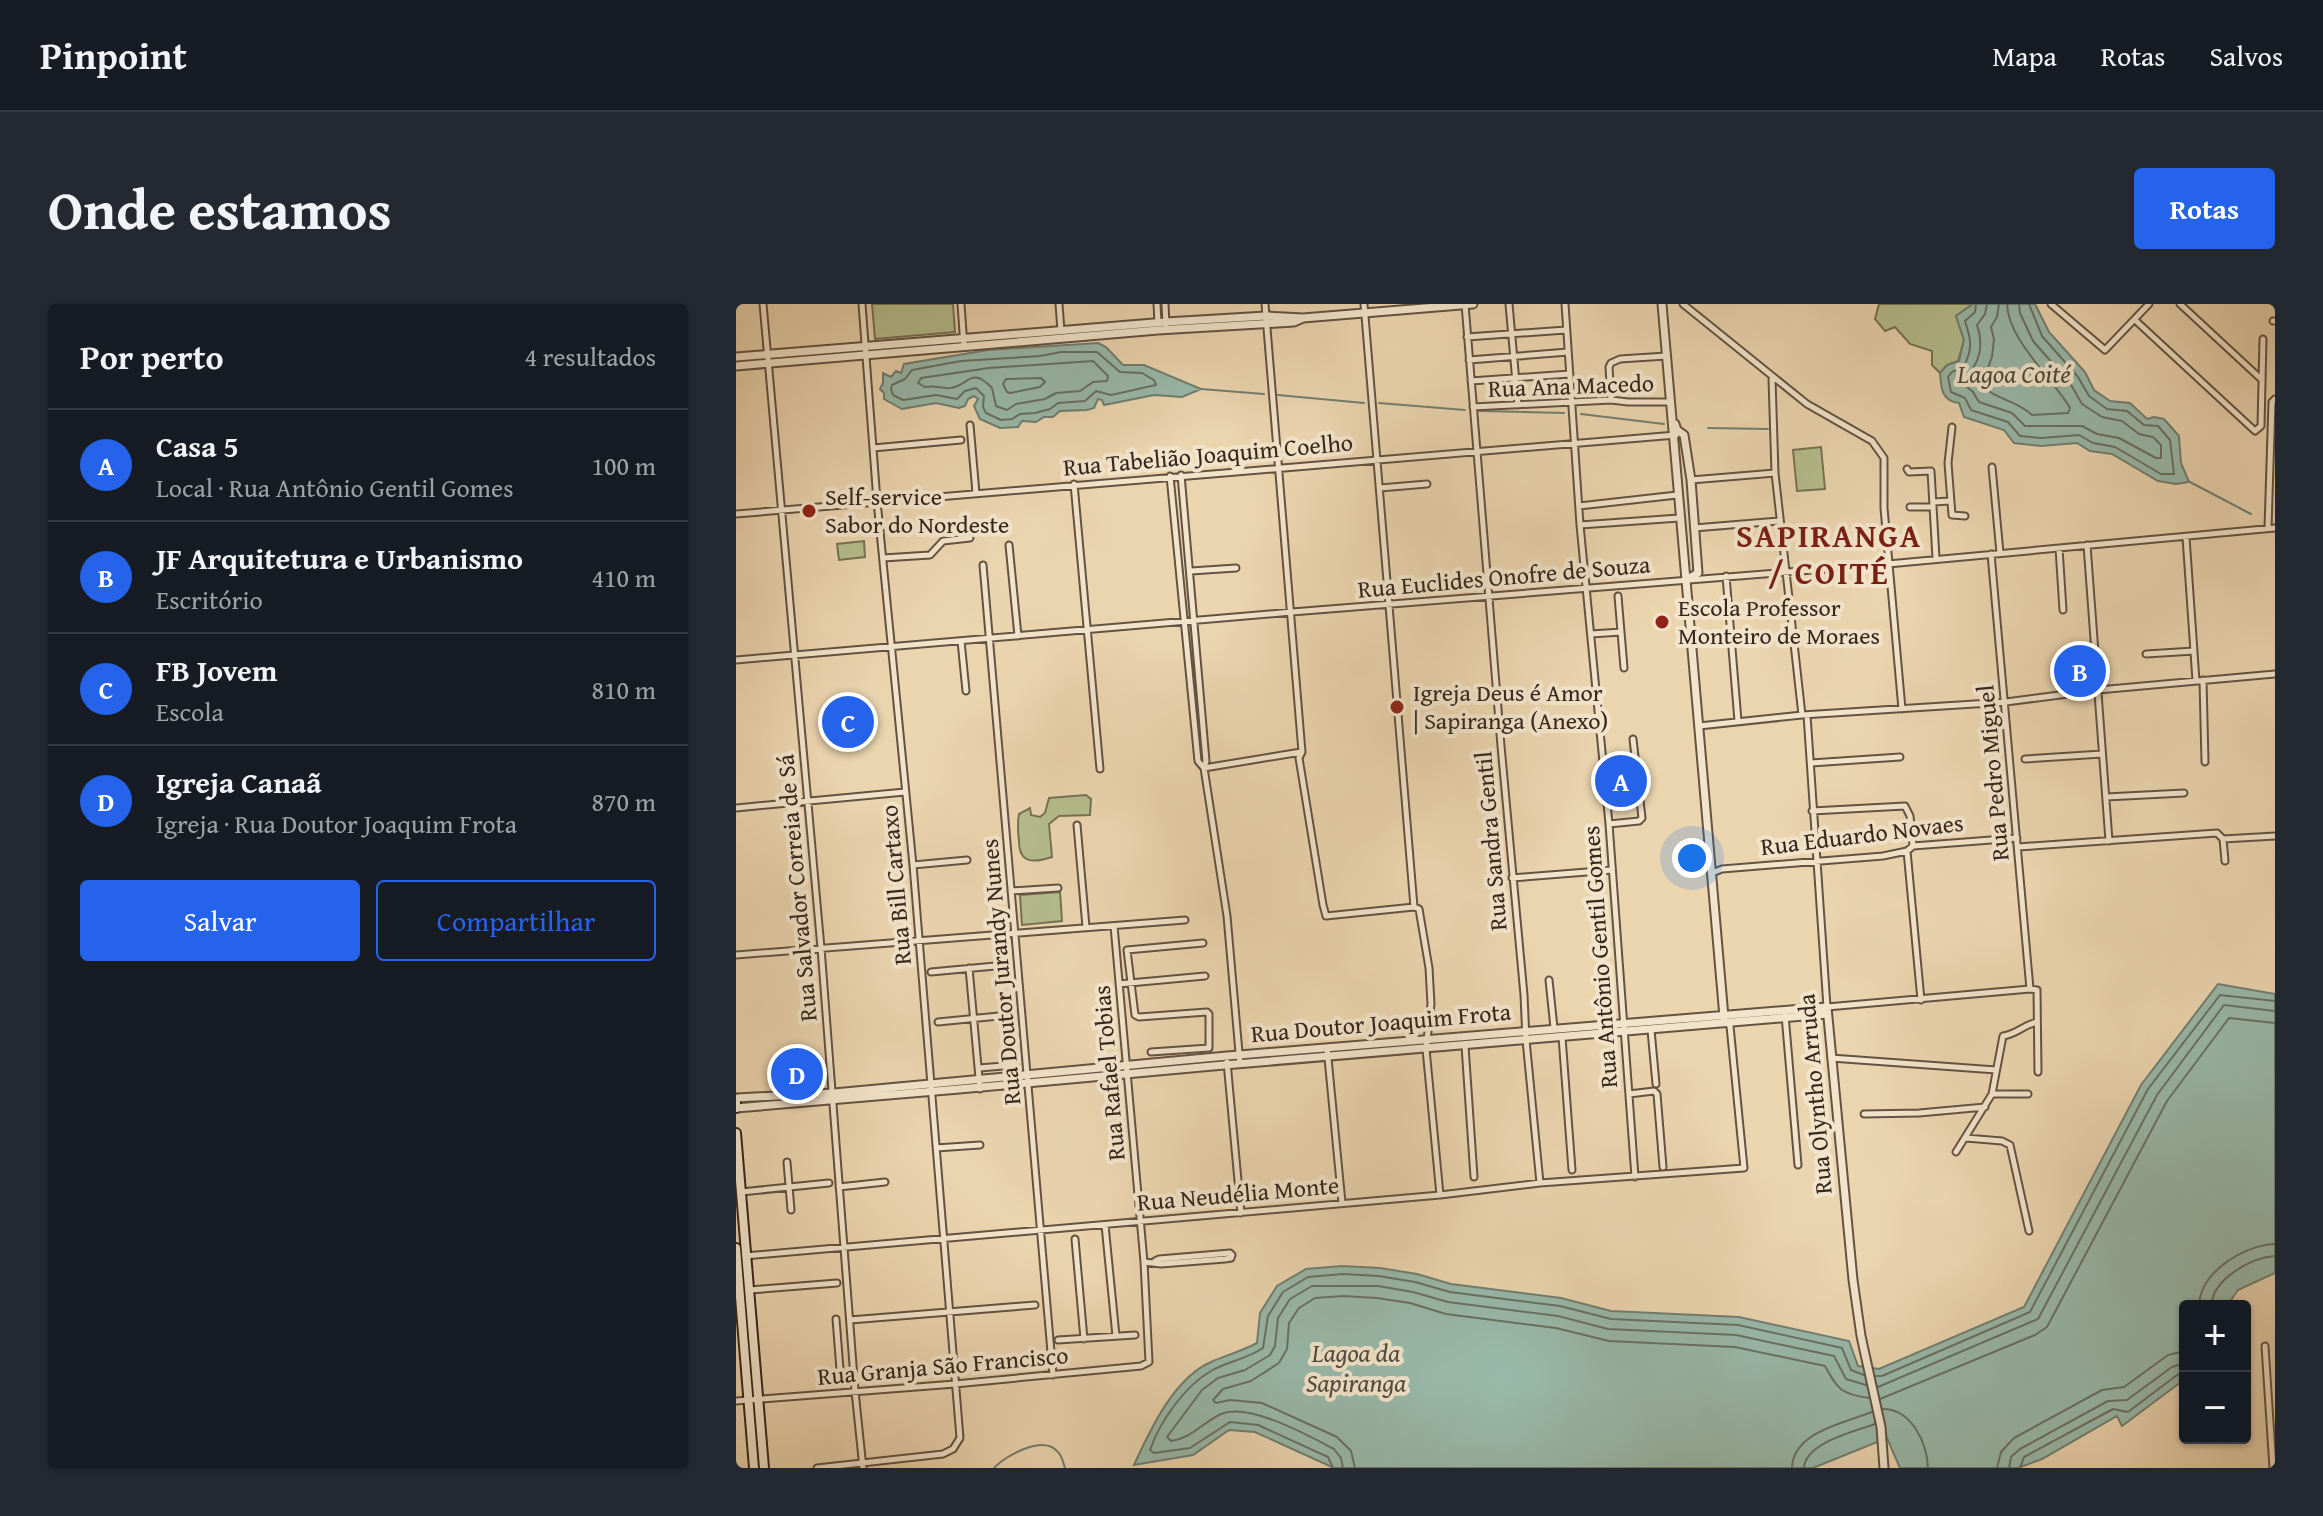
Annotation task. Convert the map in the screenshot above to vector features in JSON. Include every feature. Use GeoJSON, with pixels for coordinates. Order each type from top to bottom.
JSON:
{"type":"FeatureCollection","features":[{"type":"Feature","properties":{"kind":"main road"},"geometry":{"type":"LineString","coordinates":[[736,1099],[736,1108]]}},
{"type":"Feature","properties":{"kind":"main road"},"geometry":{"type":"LineString","coordinates":[[736,1133],[741,1192],[740,1257],[764,1468]]}},
{"type":"Feature","properties":{"kind":"main road"},"geometry":{"type":"LineString","coordinates":[[736,1248],[749,1291],[754,1468]]}},
{"type":"Feature","properties":{"kind":"street","name":"Rua Salvador Correia de Sá"},"geometry":{"type":"LineString","coordinates":[[763,304],[834,1096],[863,1466]]}},
{"type":"Feature","properties":{"kind":"street","name":"Rua Bill Cartaxo"},"geometry":{"type":"LineString","coordinates":[[862,304],[877,501],[920,941],[960,1438],[953,1449],[943,1454],[863,1466]]}},
{"type":"Feature","properties":{"kind":"street"},"geometry":{"type":"LineString","coordinates":[[961,304],[963,343]]}},
{"type":"Feature","properties":{"kind":"street"},"geometry":{"type":"LineString","coordinates":[[1059,304],[1062,335]]}},
{"type":"Feature","properties":{"kind":"street"},"geometry":{"type":"LineString","coordinates":[[1157,304],[1162,326]]}},
{"type":"Feature","properties":{"kind":"street"},"geometry":{"type":"LineString","coordinates":[[1162,326],[1165,304]]}},
{"type":"Feature","properties":{"kind":"street"},"geometry":{"type":"LineString","coordinates":[[1265,304],[1292,612],[1302,752],[1299,758],[1326,916],[1419,909],[1429,968],[1431,1004],[1427,1044],[1440,1195]]}},
{"type":"Feature","properties":{"kind":"street"},"geometry":{"type":"LineString","coordinates":[[1364,304],[1414,907]]}},
{"type":"Feature","properties":{"kind":"street","name":"Rua Sandra Gentil"},"geometry":{"type":"LineString","coordinates":[[1465,304],[1540,1183]]}},
{"type":"Feature","properties":{"kind":"street"},"geometry":{"type":"LineString","coordinates":[[736,366],[767,359],[1473,304]]}},
{"type":"Feature","properties":{"kind":"street"},"geometry":{"type":"LineString","coordinates":[[1509,304],[1518,405]]}},
{"type":"Feature","properties":{"kind":"street","name":"Rua Antônio Gentil Gomes"},"geometry":{"type":"LineString","coordinates":[[1565,304],[1580,525],[1609,824],[1635,1177]]}},
{"type":"Feature","properties":{"kind":"street"},"geometry":{"type":"LineString","coordinates":[[1662,304],[1725,1019]]}},
{"type":"Feature","properties":{"kind":"street"},"geometry":{"type":"LineString","coordinates":[[1683,304],[1807,404],[1872,441],[1881,450],[1902,709]]}},
{"type":"Feature","properties":{"kind":"street"},"geometry":{"type":"LineString","coordinates":[[2051,304],[2105,350],[2135,320],[2145,305]]}},
{"type":"Feature","properties":{"kind":"street"},"geometry":{"type":"LineString","coordinates":[[2180,304],[2261,379]]}},
{"type":"Feature","properties":{"kind":"street"},"geometry":{"type":"LineString","coordinates":[[2135,320],[2255,431],[2261,426],[2263,339]]}},
{"type":"Feature","properties":{"kind":"street"},"geometry":{"type":"LineString","coordinates":[[1467,337],[1566,330]]}},
{"type":"Feature","properties":{"kind":"street"},"geometry":{"type":"LineString","coordinates":[[1469,360],[1568,352]]}},
{"type":"Feature","properties":{"kind":"street"},"geometry":{"type":"LineString","coordinates":[[1611,400],[1611,363],[1620,359],[1666,356]]}},
{"type":"Feature","properties":{"kind":"street"},"geometry":{"type":"LineString","coordinates":[[736,357],[767,359]]}},
{"type":"Feature","properties":{"kind":"street"},"geometry":{"type":"LineString","coordinates":[[1471,381],[1570,374]]}},
{"type":"Feature","properties":{"kind":"street","name":"Rua Olyntho Arruda"},"geometry":{"type":"LineString","coordinates":[[1772,378],[1779,521],[1811,763],[1830,1058],[1848,1236],[1866,1359],[1884,1448],[1884,1468]]}},
{"type":"Feature","properties":{"kind":"street"},"geometry":{"type":"LineString","coordinates":[[2271,528],[2272,402],[2275,399]]}},
{"type":"Feature","properties":{"kind":"street","name":"Rua Ana Macedo"},"geometry":{"type":"LineString","coordinates":[[1473,407],[1611,400],[1671,402]]}},
{"type":"Feature","properties":{"kind":"street"},"geometry":{"type":"LineString","coordinates":[[1673,418],[1677,430],[1684,435],[1691,480],[1698,573],[1686,580]]}},
{"type":"Feature","properties":{"kind":"street"},"geometry":{"type":"LineString","coordinates":[[970,425],[976,493]]}},
{"type":"Feature","properties":{"kind":"street"},"geometry":{"type":"LineString","coordinates":[[1952,427],[1948,463],[1952,515],[1965,516]]}},
{"type":"Feature","properties":{"kind":"street","name":"Rua Tabelião Joaquim Coelho"},"geometry":{"type":"LineString","coordinates":[[736,514],[1684,435]]}},
{"type":"Feature","properties":{"kind":"street"},"geometry":{"type":"LineString","coordinates":[[873,448],[961,440]]}},
{"type":"Feature","properties":{"kind":"street"},"geometry":{"type":"LineString","coordinates":[[1992,467],[2000,553]]}},
{"type":"Feature","properties":{"kind":"street"},"geometry":{"type":"LineString","coordinates":[[1907,469],[1909,472],[1931,471],[1936,558]]}},
{"type":"Feature","properties":{"kind":"street"},"geometry":{"type":"LineString","coordinates":[[1691,480],[1775,473]]}},
{"type":"Feature","properties":{"kind":"street"},"geometry":{"type":"LineString","coordinates":[[1181,475],[1196,620],[1204,768],[1227,916],[1240,1060]]}},
{"type":"Feature","properties":{"kind":"street"},"geometry":{"type":"LineString","coordinates":[[1170,476],[1198,761],[1204,768]]}},
{"type":"Feature","properties":{"kind":"street"},"geometry":{"type":"LineString","coordinates":[[1074,484],[1100,769]]}},
{"type":"Feature","properties":{"kind":"street"},"geometry":{"type":"LineString","coordinates":[[1380,488],[1427,484]]}},
{"type":"Feature","properties":{"kind":"street"},"geometry":{"type":"LineString","coordinates":[[1579,506],[1677,495]]}},
{"type":"Feature","properties":{"kind":"street"},"geometry":{"type":"LineString","coordinates":[[1910,507],[1950,501]]}},
{"type":"Feature","properties":{"kind":"street"},"geometry":{"type":"LineString","coordinates":[[1580,525],[1679,518]]}},
{"type":"Feature","properties":{"kind":"street"},"geometry":{"type":"LineString","coordinates":[[1694,528],[1779,521]]}},
{"type":"Feature","properties":{"kind":"street","name":"Rua Euclides Onofre de Souza"},"geometry":{"type":"LineString","coordinates":[[736,660],[1888,564],[2271,528]]}},
{"type":"Feature","properties":{"kind":"street"},"geometry":{"type":"LineString","coordinates":[[2186,537],[2196,681]]}},
{"type":"Feature","properties":{"kind":"street"},"geometry":{"type":"LineString","coordinates":[[883,558],[930,555],[943,541],[970,538]]}},
{"type":"Feature","properties":{"kind":"street"},"geometry":{"type":"LineString","coordinates":[[1009,545],[1018,636]]}},
{"type":"Feature","properties":{"kind":"street"},"geometry":{"type":"LineString","coordinates":[[2087,545],[2109,841]]}},
{"type":"Feature","properties":{"kind":"street"},"geometry":{"type":"LineString","coordinates":[[2059,548],[2063,610]]}},
{"type":"Feature","properties":{"kind":"street","name":"Rua Pedro Miguel"},"geometry":{"type":"LineString","coordinates":[[1991,554],[2030,989],[2037,990],[2037,1022]]}},
{"type":"Feature","properties":{"kind":"street","name":"Rua Doutor Jurandy Nunes"},"geometry":{"type":"LineString","coordinates":[[983,565],[1053,1375]]}},
{"type":"Feature","properties":{"kind":"street"},"geometry":{"type":"LineString","coordinates":[[1191,571],[1236,568]]}},
{"type":"Feature","properties":{"kind":"street"},"geometry":{"type":"LineString","coordinates":[[1726,576],[1738,721]]}},
{"type":"Feature","properties":{"kind":"street"},"geometry":{"type":"LineString","coordinates":[[1618,596],[1624,668]]}},
{"type":"Feature","properties":{"kind":"street"},"geometry":{"type":"LineString","coordinates":[[1591,634],[1621,632]]}},
{"type":"Feature","properties":{"kind":"street"},"geometry":{"type":"LineString","coordinates":[[961,641],[966,691]]}},
{"type":"Feature","properties":{"kind":"street"},"geometry":{"type":"LineString","coordinates":[[2146,654],[2194,651]]}},
{"type":"Feature","properties":{"kind":"street"},"geometry":{"type":"LineString","coordinates":[[1699,726],[1805,715],[2006,702],[2098,690],[2275,674]]}},
{"type":"Feature","properties":{"kind":"street"},"geometry":{"type":"LineString","coordinates":[[2203,680],[2205,762]]}},
{"type":"Feature","properties":{"kind":"street"},"geometry":{"type":"LineString","coordinates":[[1609,824],[1639,821],[1642,818],[1633,739]]}},
{"type":"Feature","properties":{"kind":"street"},"geometry":{"type":"LineString","coordinates":[[1204,768],[1302,752]]}},
{"type":"Feature","properties":{"kind":"street"},"geometry":{"type":"LineString","coordinates":[[2025,759],[2102,754]]}},
{"type":"Feature","properties":{"kind":"street"},"geometry":{"type":"LineString","coordinates":[[1811,763],[1900,757]]}},
{"type":"Feature","properties":{"kind":"street"},"geometry":{"type":"LineString","coordinates":[[736,808],[905,792]]}},
{"type":"Feature","properties":{"kind":"street"},"geometry":{"type":"LineString","coordinates":[[2106,797],[2184,793]]}},
{"type":"Feature","properties":{"kind":"street"},"geometry":{"type":"LineString","coordinates":[[1812,811],[1905,806],[1910,816],[1921,1000]]}},
{"type":"Feature","properties":{"kind":"street"},"geometry":{"type":"LineString","coordinates":[[1077,825],[1086,927]]}},
{"type":"Feature","properties":{"kind":"street"},"geometry":{"type":"LineString","coordinates":[[2018,847],[2217,833],[2223,839],[2225,861]]}},
{"type":"Feature","properties":{"kind":"street"},"geometry":{"type":"LineString","coordinates":[[2223,839],[2275,836]]}},
{"type":"Feature","properties":{"kind":"street","name":"Rua Eduardo Novaes"},"geometry":{"type":"LineString","coordinates":[[1712,873],[1722,869],[1883,856],[1910,848],[2017,838]]}},
{"type":"Feature","properties":{"kind":"street"},"geometry":{"type":"LineString","coordinates":[[913,865],[967,860]]}},
{"type":"Feature","properties":{"kind":"street"},"geometry":{"type":"LineString","coordinates":[[1512,878],[1612,870]]}},
{"type":"Feature","properties":{"kind":"street"},"geometry":{"type":"LineString","coordinates":[[1011,891],[1058,888]]}},
{"type":"Feature","properties":{"kind":"street"},"geometry":{"type":"LineString","coordinates":[[736,955],[1185,920]]}},
{"type":"Feature","properties":{"kind":"street","name":"Rua Rafael Tobias"},"geometry":{"type":"LineString","coordinates":[[1114,926],[1150,1360]]}},
{"type":"Feature","properties":{"kind":"street"},"geometry":{"type":"LineString","coordinates":[[1151,1052],[1209,1048],[1209,1014],[1139,1017],[1134,1012],[1128,949],[1203,943]]}},
{"type":"Feature","properties":{"kind":"street"},"geometry":{"type":"LineString","coordinates":[[931,972],[1006,965]]}},
{"type":"Feature","properties":{"kind":"street"},"geometry":{"type":"LineString","coordinates":[[969,968],[980,1089]]}},
{"type":"Feature","properties":{"kind":"street"},"geometry":{"type":"LineString","coordinates":[[1119,984],[1205,976]]}},
{"type":"Feature","properties":{"kind":"street"},"geometry":{"type":"LineString","coordinates":[[1549,980],[1554,1028]]}},
{"type":"Feature","properties":{"kind":"street","name":"Rua Doutor Joaquim Frota"},"geometry":{"type":"LineString","coordinates":[[1427,1044],[1465,1046],[2030,989]]}},
{"type":"Feature","properties":{"kind":"street"},"geometry":{"type":"LineString","coordinates":[[1785,1014],[1798,1165]]}},
{"type":"Feature","properties":{"kind":"street"},"geometry":{"type":"LineString","coordinates":[[938,1022],[1009,1015]]}},
{"type":"Feature","properties":{"kind":"street","name":"Rua Doutor Joaquim Frota"},"geometry":{"type":"LineString","coordinates":[[932,1088],[979,1079],[1125,1065],[1240,1060],[1427,1044],[1554,1028],[1651,1030],[1725,1019]]}},
{"type":"Feature","properties":{"kind":"street","name":"Rua Neudélia Monte"},"geometry":{"type":"LineString","coordinates":[[740,1257],[1440,1195],[1540,1183],[1744,1168],[1730,1026],[1725,1019]]}},
{"type":"Feature","properties":{"kind":"street"},"geometry":{"type":"LineString","coordinates":[[1956,1152],[1992,1094],[2003,1036],[2015,1034],[2022,1026],[2037,1022],[2038,1072]]}},
{"type":"Feature","properties":{"kind":"street"},"geometry":{"type":"LineString","coordinates":[[1651,1030],[1656,1084]]}},
{"type":"Feature","properties":{"kind":"street"},"geometry":{"type":"LineString","coordinates":[[1562,1037],[1572,1170]]}},
{"type":"Feature","properties":{"kind":"street"},"geometry":{"type":"LineString","coordinates":[[1465,1046],[1474,1177]]}},
{"type":"Feature","properties":{"kind":"street"},"geometry":{"type":"LineString","coordinates":[[1328,1052],[1342,1203]]}},
{"type":"Feature","properties":{"kind":"street"},"geometry":{"type":"LineString","coordinates":[[1830,1058],[1996,1070]]}},
{"type":"Feature","properties":{"kind":"street"},"geometry":{"type":"LineString","coordinates":[[1227,1060],[1241,1213]]}},
{"type":"Feature","properties":{"kind":"street","name":"Rua Doutor Joaquim Frota"},"geometry":{"type":"LineString","coordinates":[[736,1108],[834,1096],[932,1088],[980,1089],[1127,1075],[1227,1060]]}},
{"type":"Feature","properties":{"kind":"street"},"geometry":{"type":"LineString","coordinates":[[979,1068],[1015,1065]]}},
{"type":"Feature","properties":{"kind":"street"},"geometry":{"type":"LineString","coordinates":[[1629,1094],[1654,1091],[1657,1094],[1663,1167]]}},
{"type":"Feature","properties":{"kind":"street"},"geometry":{"type":"LineString","coordinates":[[1992,1094],[2028,1094]]}},
{"type":"Feature","properties":{"kind":"street","name":"Rua Doutor Joaquim Frota"},"geometry":{"type":"LineString","coordinates":[[736,1099],[834,1096]]}},
{"type":"Feature","properties":{"kind":"street"},"geometry":{"type":"LineString","coordinates":[[1864,1114],[1985,1107]]}},
{"type":"Feature","properties":{"kind":"street"},"geometry":{"type":"LineString","coordinates":[[1966,1138],[2002,1141],[2010,1145],[2029,1231]]}},
{"type":"Feature","properties":{"kind":"street"},"geometry":{"type":"LineString","coordinates":[[936,1148],[980,1145]]}},
{"type":"Feature","properties":{"kind":"street"},"geometry":{"type":"LineString","coordinates":[[787,1162],[791,1210]]}},
{"type":"Feature","properties":{"kind":"street"},"geometry":{"type":"LineString","coordinates":[[839,1187],[885,1182]]}},
{"type":"Feature","properties":{"kind":"street"},"geometry":{"type":"LineString","coordinates":[[741,1192],[829,1183]]}},
{"type":"Feature","properties":{"kind":"street"},"geometry":{"type":"LineString","coordinates":[[1105,1225],[1116,1336]]}},
{"type":"Feature","properties":{"kind":"street"},"geometry":{"type":"LineString","coordinates":[[1075,1239],[1084,1339]]}},
{"type":"Feature","properties":{"kind":"street"},"geometry":{"type":"LineString","coordinates":[[1144,1262],[1202,1255],[1232,1255],[1225,1259],[1161,1264],[1155,1261]]}},
{"type":"Feature","properties":{"kind":"street"},"geometry":{"type":"LineString","coordinates":[[749,1291],[837,1283]]}},
{"type":"Feature","properties":{"kind":"street"},"geometry":{"type":"LineString","coordinates":[[850,1320],[1035,1305]]}},
{"type":"Feature","properties":{"kind":"street"},"geometry":{"type":"LineString","coordinates":[[836,1319],[841,1382]]}},
{"type":"Feature","properties":{"kind":"street"},"geometry":{"type":"LineString","coordinates":[[1058,1340],[1135,1335]]}},
{"type":"Feature","properties":{"kind":"street"},"geometry":{"type":"LineString","coordinates":[[2265,1346],[2273,1468]]}},
{"type":"Feature","properties":{"kind":"street","name":"Rua Granja São Francisco"},"geometry":{"type":"LineString","coordinates":[[736,1401],[1053,1375],[1141,1366],[1150,1360]]}},
{"type":"Feature","properties":{"kind":"street"},"geometry":{"type":"LineString","coordinates":[[839,1362],[853,1361]]}},
{"type":"Feature","properties":{"kind":"street"},"geometry":{"type":"LineString","coordinates":[[817,1468],[863,1466]]}},
{"type":"Feature","properties":{"kind":"green space"},"geometry":{"type":"Polygon","coordinates":[[[872,304],[953,304],[955,332],[875,339],[872,304]]]}},
{"type":"Feature","properties":{"kind":"green space"},"geometry":{"type":"Polygon","coordinates":[[[1879,304],[1973,304],[1956,316],[1964,340],[1958,361],[1947,365],[1940,373],[1932,365],[1932,351],[1910,344],[1895,327],[1885,331],[1875,319],[1879,304]]]}},
{"type":"Feature","properties":{"kind":"green space"},"geometry":{"type":"Polygon","coordinates":[[[1821,447],[1825,489],[1797,491],[1793,450],[1821,447]]]}},
{"type":"Feature","properties":{"kind":"green space"},"geometry":{"type":"Polygon","coordinates":[[[864,541],[865,557],[839,560],[837,544],[864,541]]]}},
{"type":"Feature","properties":{"kind":"green space"},"geometry":{"type":"Polygon","coordinates":[[[1086,795],[1091,799],[1090,815],[1059,816],[1049,824],[1052,857],[1034,861],[1025,858],[1020,849],[1019,814],[1030,808],[1031,815],[1040,817],[1045,813],[1049,798],[1086,795]]]}},
{"type":"Feature","properties":{"kind":"green space"},"geometry":{"type":"Polygon","coordinates":[[[1060,892],[1062,921],[1022,925],[1020,895],[1060,892]]]}},
{"type":"Feature","properties":{"kind":"water","name":"Lagoa Coité"},"geometry":{"type":"Polygon","coordinates":[[[1973,304],[2035,304],[2049,332],[2085,372],[2094,390],[2110,401],[2130,403],[2147,419],[2164,419],[2179,436],[2181,463],[2189,482],[2176,484],[2158,481],[2112,454],[2090,451],[2077,443],[2041,446],[2014,443],[2004,430],[1964,417],[1959,403],[1949,400],[1944,393],[1940,373],[1947,365],[1959,361],[1964,340],[1956,316],[1973,304]]]}},
{"type":"Feature","properties":{"kind":"water"},"geometry":{"type":"Polygon","coordinates":[[[1098,343],[1123,365],[1144,365],[1201,389],[1182,397],[1154,395],[1104,405],[1098,399],[1094,408],[1060,411],[1053,417],[1044,417],[1036,422],[1022,421],[1018,427],[1000,428],[980,419],[974,406],[978,399],[974,396],[959,408],[936,403],[902,409],[884,399],[880,389],[883,373],[891,377],[896,371],[901,373],[904,364],[988,350],[1098,343]]]}},
{"type":"Feature","properties":{"kind":"water","name":"Lagoa da Sapiranga"},"geometry":{"type":"Polygon","coordinates":[[[2218,984],[2275,994],[2275,1273],[2238,1290],[2231,1300],[2179,1300],[2179,1383],[2122,1426],[2117,1416],[2042,1459],[2018,1468],[1900,1468],[1887,1438],[1813,1468],[1334,1468],[1255,1432],[1229,1430],[1193,1455],[1134,1465],[1175,1392],[1211,1362],[1257,1343],[1260,1313],[1277,1286],[1306,1269],[1342,1266],[1380,1268],[1451,1284],[1561,1298],[1611,1311],[1739,1317],[1849,1341],[1858,1366],[1879,1369],[2024,1307],[2141,1085],[2218,984]]]}},
{"type":"Feature","properties":{"kind":"waterway"},"geometry":{"type":"LineString","coordinates":[[1201,389],[1264,394]]}},
{"type":"Feature","properties":{"kind":"waterway"},"geometry":{"type":"LineString","coordinates":[[1278,395],[1364,403]]}},
{"type":"Feature","properties":{"kind":"waterway"},"geometry":{"type":"LineString","coordinates":[[1379,403],[1465,410]]}},
{"type":"Feature","properties":{"kind":"waterway"},"geometry":{"type":"LineString","coordinates":[[1479,411],[1564,413]]}},
{"type":"Feature","properties":{"kind":"waterway"},"geometry":{"type":"LineString","coordinates":[[1581,414],[1664,424]]}},
{"type":"Feature","properties":{"kind":"waterway"},"geometry":{"type":"LineString","coordinates":[[1708,428],[1768,429]]}},
{"type":"Feature","properties":{"kind":"waterway"},"geometry":{"type":"LineString","coordinates":[[2188,481],[2251,514]]}},
{"type":"Feature","properties":{"kind":"waterway"},"geometry":{"type":"LineString","coordinates":[[994,1468],[1015,1453],[1042,1445],[1059,1453],[1065,1468]]}},
{"type":"Feature","properties":{"kind":"place","name":"Self-service Sabor do Nordeste"},"geometry":{"type":"Point","coordinates":[809,511]}},
{"type":"Feature","properties":{"kind":"place","name":"Escola Professor Monteiro de Moraes"},"geometry":{"type":"Point","coordinates":[1662,622]}},
{"type":"Feature","properties":{"kind":"place","name":"JF Arquitetura e Urbanismo"},"geometry":{"type":"Point","coordinates":[2080,671]}},
{"type":"Feature","properties":{"kind":"place","name":"Igreja Deus é Amor | Sapiranga (Anexo)"},"geometry":{"type":"Point","coordinates":[1397,707]}},
{"type":"Feature","properties":{"kind":"place","name":"FB Jovem"},"geometry":{"type":"Point","coordinates":[848,722]}},
{"type":"Feature","properties":{"kind":"place","name":"Casa 5"},"geometry":{"type":"Point","coordinates":[1621,781]}},
{"type":"Feature","properties":{"kind":"place","name":"Igreja Canaã"},"geometry":{"type":"Point","coordinates":[797,1074]}},
{"type":"Feature","properties":{"kind":"district","name":"SAPIRANGA / COITÉ"},"geometry":{"type":"Point","coordinates":[1829,554]}}]}
